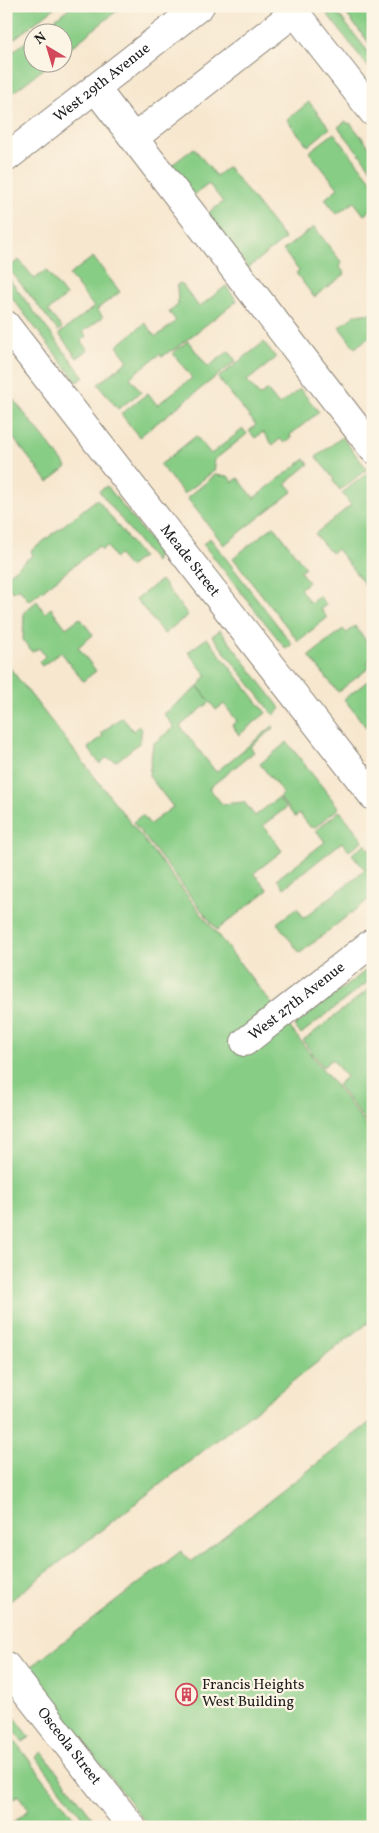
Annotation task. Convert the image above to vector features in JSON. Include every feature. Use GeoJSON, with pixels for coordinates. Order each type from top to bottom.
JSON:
{"type":"FeatureCollection","features":[{"type":"Feature","properties":{"kind":"street","name":"West 29th Avenue"},"geometry":{"type":"LineString","coordinates":[[6,158],[200,6]]}},
{"type":"Feature","properties":{"kind":"street"},"geometry":{"type":"LineString","coordinates":[[134,138],[292,9],[373,112]]}},
{"type":"Feature","properties":{"kind":"street"},"geometry":{"type":"LineString","coordinates":[[95,88],[373,449]]}},
{"type":"Feature","properties":{"kind":"street","name":"Meade Street"},"geometry":{"type":"LineString","coordinates":[[6,325],[373,796]]}},
{"type":"Feature","properties":{"kind":"street","name":"West 27th Avenue"},"geometry":{"type":"LineString","coordinates":[[245,1042],[373,942]]}},
{"type":"Feature","properties":{"kind":"street","name":"Osceola Street"},"geometry":{"type":"LineString","coordinates":[[6,1666],[132,1827]]}},
{"type":"Feature","properties":{"kind":"green space"},"geometry":{"type":"Polygon","coordinates":[[[6,6],[57,6],[36,22],[22,22],[22,33],[6,45],[6,6]]]}},
{"type":"Feature","properties":{"kind":"green space"},"geometry":{"type":"Polygon","coordinates":[[[72,6],[123,6],[72,47],[72,22],[51,22],[72,6]]]}},
{"type":"Feature","properties":{"kind":"green space"},"geometry":{"type":"Polygon","coordinates":[[[321,6],[332,6],[373,58],[373,73],[321,6]]]}},
{"type":"Feature","properties":{"kind":"green space"},"geometry":{"type":"Polygon","coordinates":[[[340,6],[367,6],[373,14],[373,48],[340,6]]]}},
{"type":"Feature","properties":{"kind":"green space"},"geometry":{"type":"Polygon","coordinates":[[[22,45],[22,72],[39,72],[6,98],[6,57],[22,45]]]}},
{"type":"Feature","properties":{"kind":"green space"},"geometry":{"type":"Polygon","coordinates":[[[309,102],[330,128],[308,146],[287,120],[309,102]]]}},
{"type":"Feature","properties":{"kind":"green space"},"geometry":{"type":"Polygon","coordinates":[[[346,121],[348,124],[350,123],[373,151],[373,171],[338,127],[346,121]]]}},
{"type":"Feature","properties":{"kind":"green space"},"geometry":{"type":"Polygon","coordinates":[[[334,133],[373,183],[373,208],[364,215],[354,202],[337,214],[325,199],[338,188],[309,152],[334,133]]]}},
{"type":"Feature","properties":{"kind":"green space"},"geometry":{"type":"Polygon","coordinates":[[[194,148],[216,176],[228,167],[285,239],[248,268],[207,214],[223,202],[209,184],[191,197],[168,168],[194,148]]]}},
{"type":"Feature","properties":{"kind":"green space"},"geometry":{"type":"Polygon","coordinates":[[[314,227],[342,263],[339,266],[345,274],[314,297],[296,273],[299,271],[283,250],[314,227]]]}},
{"type":"Feature","properties":{"kind":"green space"},"geometry":{"type":"Polygon","coordinates":[[[6,257],[12,265],[19,260],[35,279],[46,270],[66,296],[48,311],[62,328],[58,331],[6,265],[6,257]]]}},
{"type":"Feature","properties":{"kind":"green space"},"geometry":{"type":"Polygon","coordinates":[[[93,257],[120,292],[97,309],[103,317],[83,332],[87,337],[81,341],[88,350],[77,358],[59,334],[94,307],[69,275],[93,257]]]}},
{"type":"Feature","properties":{"kind":"green space"},"geometry":{"type":"Polygon","coordinates":[[[6,275],[84,377],[77,382],[6,290],[6,275]]]}},
{"type":"Feature","properties":{"kind":"green space"},"geometry":{"type":"Polygon","coordinates":[[[179,283],[182,284],[199,307],[226,286],[237,301],[172,351],[162,357],[160,354],[130,377],[141,392],[118,409],[98,384],[128,361],[117,346],[145,323],[156,337],[176,321],[169,312],[178,305],[177,285],[179,283]]]}},
{"type":"Feature","properties":{"kind":"green space"},"geometry":{"type":"Polygon","coordinates":[[[373,313],[373,334],[355,348],[339,327],[355,315],[373,313]]]}},
{"type":"Feature","properties":{"kind":"green space"},"geometry":{"type":"Polygon","coordinates":[[[188,341],[208,367],[229,351],[236,361],[139,437],[121,414],[148,393],[157,405],[192,378],[173,353],[188,341]]]}},
{"type":"Feature","properties":{"kind":"green space"},"geometry":{"type":"Polygon","coordinates":[[[264,342],[276,358],[247,381],[260,396],[267,390],[279,405],[300,389],[319,412],[290,435],[291,438],[284,443],[280,439],[273,445],[263,432],[255,438],[249,431],[256,425],[218,378],[264,342]]]}},
{"type":"Feature","properties":{"kind":"green space"},"geometry":{"type":"Polygon","coordinates":[[[9,394],[67,467],[48,482],[6,429],[6,396],[9,394]]]}},
{"type":"Feature","properties":{"kind":"green space"},"geometry":{"type":"Polygon","coordinates":[[[243,429],[247,434],[213,461],[215,465],[214,471],[184,494],[160,465],[196,436],[211,454],[243,429]]]}},
{"type":"Feature","properties":{"kind":"green space"},"geometry":{"type":"Polygon","coordinates":[[[342,437],[367,469],[340,490],[333,481],[334,479],[316,457],[342,437]]]}},
{"type":"Feature","properties":{"kind":"green space"},"geometry":{"type":"Polygon","coordinates":[[[305,459],[309,464],[286,483],[293,491],[224,545],[187,498],[215,475],[228,476],[233,482],[238,478],[254,498],[305,459]]]}},
{"type":"Feature","properties":{"kind":"green space"},"geometry":{"type":"Polygon","coordinates":[[[370,471],[373,474],[373,579],[365,585],[337,549],[331,553],[315,534],[351,505],[342,493],[370,471]]]}},
{"type":"Feature","properties":{"kind":"green space"},"geometry":{"type":"Polygon","coordinates":[[[107,486],[159,552],[155,562],[99,491],[107,486]]]}},
{"type":"Feature","properties":{"kind":"green space"},"geometry":{"type":"Polygon","coordinates":[[[97,499],[142,557],[129,567],[119,555],[115,558],[107,546],[102,550],[99,546],[29,601],[19,588],[13,592],[6,584],[6,576],[33,555],[31,551],[97,499]]]}},
{"type":"Feature","properties":{"kind":"green space"},"geometry":{"type":"Polygon","coordinates":[[[274,526],[305,567],[300,571],[308,582],[300,589],[310,603],[319,596],[326,605],[321,609],[327,618],[298,641],[233,558],[274,526]]]}},
{"type":"Feature","properties":{"kind":"green space"},"geometry":{"type":"Polygon","coordinates":[[[210,538],[292,644],[286,649],[203,544],[210,538]]]}},
{"type":"Feature","properties":{"kind":"green space"},"geometry":{"type":"Polygon","coordinates":[[[161,580],[188,615],[164,634],[136,599],[161,580]]]}},
{"type":"Feature","properties":{"kind":"green space"},"geometry":{"type":"Polygon","coordinates":[[[37,601],[45,613],[51,608],[66,628],[80,618],[93,635],[78,647],[96,671],[83,681],[61,652],[42,666],[39,662],[45,656],[39,648],[32,652],[23,640],[24,612],[37,601]]]}},
{"type":"Feature","properties":{"kind":"green space"},"geometry":{"type":"Polygon","coordinates":[[[355,626],[371,647],[373,646],[373,658],[367,663],[370,667],[338,692],[309,656],[343,629],[347,633],[355,626]]]}},
{"type":"Feature","properties":{"kind":"green space"},"geometry":{"type":"Polygon","coordinates":[[[220,630],[281,709],[274,715],[212,636],[220,630]]]}},
{"type":"Feature","properties":{"kind":"green space"},"geometry":{"type":"Polygon","coordinates":[[[207,638],[266,713],[239,735],[232,725],[237,721],[224,704],[216,710],[210,702],[180,726],[216,772],[273,726],[274,728],[250,747],[254,752],[209,788],[222,804],[244,802],[255,816],[278,798],[286,808],[263,825],[282,851],[254,873],[268,890],[217,930],[133,822],[142,815],[150,824],[173,807],[149,776],[153,744],[174,727],[164,714],[198,687],[209,700],[198,686],[207,676],[188,652],[207,638]]]}},
{"type":"Feature","properties":{"kind":"green space"},"geometry":{"type":"Polygon","coordinates":[[[6,663],[373,1134],[373,1319],[6,1604],[6,663]]]}},
{"type":"Feature","properties":{"kind":"green space"},"geometry":{"type":"Polygon","coordinates":[[[373,677],[373,736],[344,699],[373,677]]]}},
{"type":"Feature","properties":{"kind":"green space"},"geometry":{"type":"Polygon","coordinates":[[[122,717],[133,731],[139,726],[142,729],[139,743],[117,761],[106,758],[100,764],[88,748],[103,736],[101,733],[122,717]]]}},
{"type":"Feature","properties":{"kind":"green space"},"geometry":{"type":"Polygon","coordinates":[[[287,742],[339,808],[314,828],[313,826],[311,828],[300,814],[295,817],[279,797],[283,793],[260,764],[287,742]]]}},
{"type":"Feature","properties":{"kind":"green space"},"geometry":{"type":"Polygon","coordinates":[[[340,811],[363,840],[349,851],[342,842],[284,888],[277,879],[325,842],[316,830],[340,811]]]}},
{"type":"Feature","properties":{"kind":"green space"},"geometry":{"type":"Polygon","coordinates":[[[365,844],[373,854],[373,896],[300,953],[277,923],[297,908],[304,918],[365,870],[352,854],[365,844]]]}},
{"type":"Feature","properties":{"kind":"green space"},"geometry":{"type":"Polygon","coordinates":[[[373,965],[373,978],[301,1034],[294,1026],[373,965]]]}},
{"type":"Feature","properties":{"kind":"green space"},"geometry":{"type":"Polygon","coordinates":[[[373,986],[373,1131],[337,1085],[346,1077],[332,1059],[323,1067],[303,1041],[373,986]]]}},
{"type":"Feature","properties":{"kind":"green space"},"geometry":{"type":"Polygon","coordinates":[[[373,1420],[373,1827],[149,1827],[27,1670],[181,1551],[191,1562],[373,1420]]]}},
{"type":"Feature","properties":{"kind":"green space"},"geometry":{"type":"Polygon","coordinates":[[[6,1706],[30,1737],[23,1742],[6,1720],[6,1706]]]}},
{"type":"Feature","properties":{"kind":"green space"},"geometry":{"type":"Polygon","coordinates":[[[6,1730],[81,1827],[30,1827],[27,1822],[21,1827],[7,1827],[29,1810],[18,1795],[10,1801],[6,1797],[6,1730]]]}},
{"type":"Feature","properties":{"kind":"green space"},"geometry":{"type":"Polygon","coordinates":[[[42,1752],[100,1827],[90,1827],[36,1757],[42,1752]]]}},
{"type":"Feature","properties":{"kind":"place","name":"Francis Heights West Building"},"geometry":{"type":"Point","coordinates":[186,1694]}}]}
